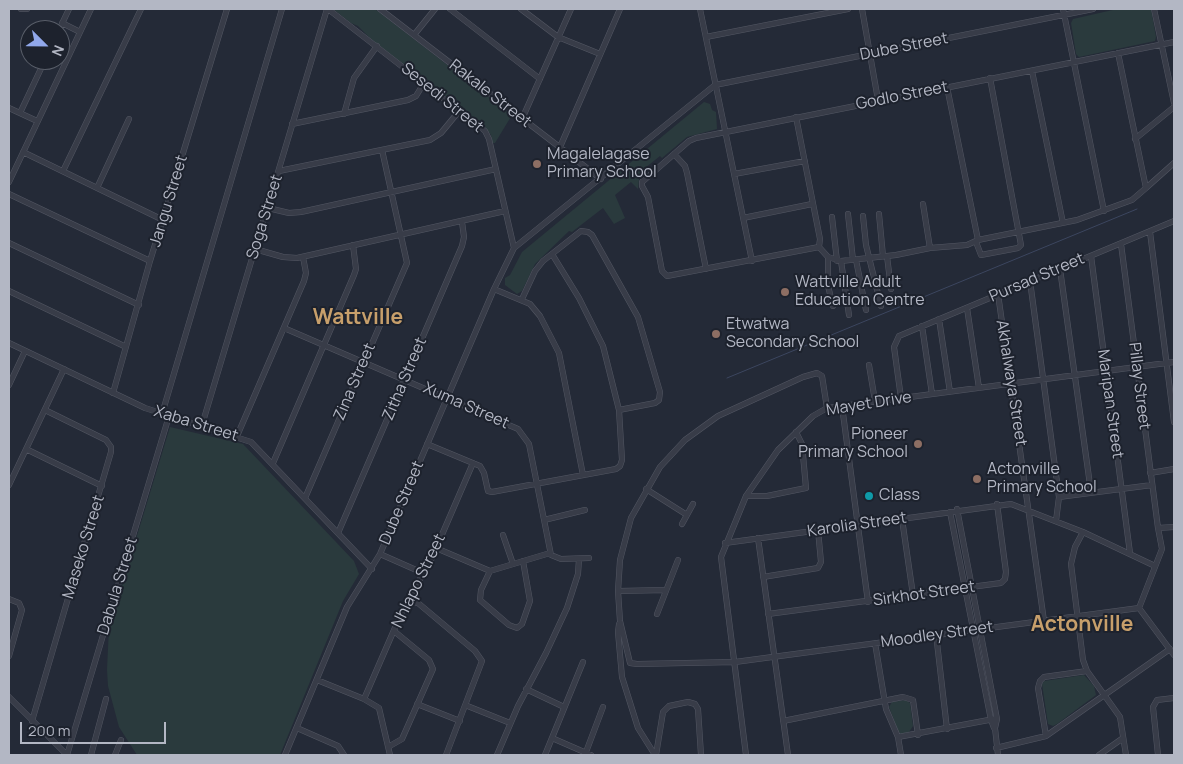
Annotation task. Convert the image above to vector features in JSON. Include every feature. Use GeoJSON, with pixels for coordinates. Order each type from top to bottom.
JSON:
{"type":"FeatureCollection","features":[{"type":"Feature","properties":{"kind":"street"},"geometry":{"type":"LineString","coordinates":[[21,9],[27,9]]}},
{"type":"Feature","properties":{"kind":"street"},"geometry":{"type":"LineString","coordinates":[[9,182],[91,9]]}},
{"type":"Feature","properties":{"kind":"street"},"geometry":{"type":"LineString","coordinates":[[63,171],[141,9]]}},
{"type":"Feature","properties":{"kind":"street","name":"Jangu Street"},"geometry":{"type":"LineString","coordinates":[[113,393],[150,261],[227,9]]}},
{"type":"Feature","properties":{"kind":"street"},"geometry":{"type":"LineString","coordinates":[[162,414],[282,9]]}},
{"type":"Feature","properties":{"kind":"street","name":"Sesedi Street"},"geometry":{"type":"LineString","coordinates":[[327,9],[460,110],[487,135],[514,248]]}},
{"type":"Feature","properties":{"kind":"street","name":"Soga Street"},"geometry":{"type":"LineString","coordinates":[[202,426],[327,9]]}},
{"type":"Feature","properties":{"kind":"street","name":"Rakale Street"},"geometry":{"type":"LineString","coordinates":[[380,9],[601,178]]}},
{"type":"Feature","properties":{"kind":"street"},"geometry":{"type":"LineString","coordinates":[[414,35],[435,9]]}},
{"type":"Feature","properties":{"kind":"street"},"geometry":{"type":"LineString","coordinates":[[450,9],[540,78]]}},
{"type":"Feature","properties":{"kind":"street"},"geometry":{"type":"LineString","coordinates":[[523,9],[558,37],[600,54]]}},
{"type":"Feature","properties":{"kind":"street"},"geometry":{"type":"LineString","coordinates":[[522,119],[570,9]]}},
{"type":"Feature","properties":{"kind":"street"},"geometry":{"type":"LineString","coordinates":[[560,147],[620,9]]}},
{"type":"Feature","properties":{"kind":"street"},"geometry":{"type":"LineString","coordinates":[[700,9],[752,260]]}},
{"type":"Feature","properties":{"kind":"street"},"geometry":{"type":"LineString","coordinates":[[706,37],[848,9]]}},
{"type":"Feature","properties":{"kind":"street"},"geometry":{"type":"LineString","coordinates":[[862,9],[878,100]]}},
{"type":"Feature","properties":{"kind":"street","name":"Dube Street"},"geometry":{"type":"LineString","coordinates":[[715,85],[1063,12],[1093,9]]}},
{"type":"Feature","properties":{"kind":"street"},"geometry":{"type":"LineString","coordinates":[[1135,139],[1174,105],[1154,9]]}},
{"type":"Feature","properties":{"kind":"street"},"geometry":{"type":"LineString","coordinates":[[1063,12],[1104,211]]}},
{"type":"Feature","properties":{"kind":"street"},"geometry":{"type":"LineString","coordinates":[[70,27],[80,32]]}},
{"type":"Feature","properties":{"kind":"street","name":"Godlo Street"},"geometry":{"type":"LineString","coordinates":[[706,269],[670,276],[665,275],[662,271],[648,197],[642,186],[644,179],[694,138],[1174,42]]}},
{"type":"Feature","properties":{"kind":"street"},"geometry":{"type":"LineString","coordinates":[[344,114],[354,78],[377,46]]}},
{"type":"Feature","properties":{"kind":"street"},"geometry":{"type":"LineString","coordinates":[[1118,53],[1144,190]]}},
{"type":"Feature","properties":{"kind":"street"},"geometry":{"type":"LineString","coordinates":[[20,113],[40,70]]}},
{"type":"Feature","properties":{"kind":"street"},"geometry":{"type":"LineString","coordinates":[[1032,71],[1063,224]]}},
{"type":"Feature","properties":{"kind":"street"},"geometry":{"type":"LineString","coordinates":[[947,87],[981,255],[1018,248],[1021,245],[1020,232],[990,78]]}},
{"type":"Feature","properties":{"kind":"street"},"geometry":{"type":"LineString","coordinates":[[292,124],[408,100],[416,96],[424,83]]}},
{"type":"Feature","properties":{"kind":"street"},"geometry":{"type":"LineString","coordinates":[[514,248],[715,85]]}},
{"type":"Feature","properties":{"kind":"street"},"geometry":{"type":"LineString","coordinates":[[9,108],[37,122]]}},
{"type":"Feature","properties":{"kind":"street"},"geometry":{"type":"LineString","coordinates":[[279,171],[434,138],[460,110]]}},
{"type":"Feature","properties":{"kind":"street"},"geometry":{"type":"LineString","coordinates":[[796,118],[820,239],[818,247]]}},
{"type":"Feature","properties":{"kind":"street"},"geometry":{"type":"LineString","coordinates":[[97,188],[129,119]]}},
{"type":"Feature","properties":{"kind":"street","name":"Zina Street"},"geometry":{"type":"LineString","coordinates":[[305,498],[406,266],[382,150]]}},
{"type":"Feature","properties":{"kind":"street"},"geometry":{"type":"LineString","coordinates":[[23,152],[163,220]]}},
{"type":"Feature","properties":{"kind":"street"},"geometry":{"type":"LineString","coordinates":[[674,154],[685,166],[687,173],[706,269],[818,247]]}},
{"type":"Feature","properties":{"kind":"street"},"geometry":{"type":"LineString","coordinates":[[734,174],[805,161]]}},
{"type":"Feature","properties":{"kind":"street"},"geometry":{"type":"LineString","coordinates":[[818,247],[828,257],[839,261],[855,260],[930,248],[968,245],[977,241],[1063,224],[1129,202],[1174,163]]}},
{"type":"Feature","properties":{"kind":"street"},"geometry":{"type":"LineString","coordinates":[[268,208],[289,213],[301,212],[496,169]]}},
{"type":"Feature","properties":{"kind":"street"},"geometry":{"type":"LineString","coordinates":[[9,194],[150,261]]}},
{"type":"Feature","properties":{"kind":"street"},"geometry":{"type":"LineString","coordinates":[[743,218],[812,204]]}},
{"type":"Feature","properties":{"kind":"street"},"geometry":{"type":"LineString","coordinates":[[923,204],[930,248]]}},
{"type":"Feature","properties":{"kind":"street"},"geometry":{"type":"LineString","coordinates":[[256,249],[289,258],[303,257],[505,211]]}},
{"type":"Feature","properties":{"kind":"street"},"geometry":{"type":"LineString","coordinates":[[848,214],[855,260],[866,310]]}},
{"type":"Feature","properties":{"kind":"street"},"geometry":{"type":"LineString","coordinates":[[878,214],[891,289]]}},
{"type":"Feature","properties":{"kind":"street"},"geometry":{"type":"LineString","coordinates":[[863,216],[881,306]]}},
{"type":"Feature","properties":{"kind":"street"},"geometry":{"type":"LineString","coordinates":[[832,217],[849,315]]}},
{"type":"Feature","properties":{"kind":"street","name":"Zitha Street"},"geometry":{"type":"LineString","coordinates":[[338,534],[462,246],[464,237],[462,222]]}},
{"type":"Feature","properties":{"kind":"street","name":"Pursad Street"},"geometry":{"type":"LineString","coordinates":[[901,398],[894,347],[899,336],[1174,222]]}},
{"type":"Feature","properties":{"kind":"street"},"geometry":{"type":"LineString","coordinates":[[522,299],[538,266],[552,254],[584,231],[596,240],[638,317],[660,392],[659,400],[655,403],[619,410]]}},
{"type":"Feature","properties":{"kind":"street"},"geometry":{"type":"LineString","coordinates":[[1150,232],[1174,422]]}},
{"type":"Feature","properties":{"kind":"street"},"geometry":{"type":"LineString","coordinates":[[9,242],[139,305]]}},
{"type":"Feature","properties":{"kind":"street","name":"Pillay Street"},"geometry":{"type":"LineString","coordinates":[[1121,244],[1150,473],[1162,549],[1139,608]]}},
{"type":"Feature","properties":{"kind":"street"},"geometry":{"type":"LineString","coordinates":[[272,463],[356,272],[353,246]]}},
{"type":"Feature","properties":{"kind":"street","name":"Dube Street"},"geometry":{"type":"LineString","coordinates":[[285,755],[350,600],[380,554],[494,289],[514,248]]}},
{"type":"Feature","properties":{"kind":"street"},"geometry":{"type":"LineString","coordinates":[[427,444],[482,468],[490,492],[616,469],[621,464],[619,410],[600,336],[552,254]]}},
{"type":"Feature","properties":{"kind":"street","name":"Maripan Street"},"geometry":{"type":"LineString","coordinates":[[1091,256],[1130,553]]}},
{"type":"Feature","properties":{"kind":"street"},"geometry":{"type":"LineString","coordinates":[[238,436],[306,276],[303,257]]}},
{"type":"Feature","properties":{"kind":"street"},"geometry":{"type":"LineString","coordinates":[[828,257],[828,286],[832,306]]}},
{"type":"Feature","properties":{"kind":"street"},"geometry":{"type":"LineString","coordinates":[[1060,269],[1091,492]]}},
{"type":"Feature","properties":{"kind":"street"},"geometry":{"type":"LineString","coordinates":[[1030,281],[1059,497],[1056,521]]}},
{"type":"Feature","properties":{"kind":"street"},"geometry":{"type":"LineString","coordinates":[[494,289],[522,299],[534,307],[559,353],[583,475]]}},
{"type":"Feature","properties":{"kind":"street"},"geometry":{"type":"LineString","coordinates":[[9,290],[126,347]]}},
{"type":"Feature","properties":{"kind":"street","name":"Akhalwaya Street"},"geometry":{"type":"LineString","coordinates":[[998,294],[1044,621]]}},
{"type":"Feature","properties":{"kind":"street"},"geometry":{"type":"LineString","coordinates":[[967,308],[979,388]]}},
{"type":"Feature","properties":{"kind":"street"},"geometry":{"type":"LineString","coordinates":[[940,319],[950,392]]}},
{"type":"Feature","properties":{"kind":"street"},"geometry":{"type":"LineString","coordinates":[[922,326],[932,394]]}},
{"type":"Feature","properties":{"kind":"street","name":"Xuma Street"},"geometry":{"type":"LineString","coordinates":[[284,328],[405,379],[522,433],[528,444],[550,553]]}},
{"type":"Feature","properties":{"kind":"street","name":"Xaba Street"},"geometry":{"type":"LineString","coordinates":[[9,343],[113,393],[162,414],[238,436],[251,442],[372,569]]}},
{"type":"Feature","properties":{"kind":"street"},"geometry":{"type":"LineString","coordinates":[[9,384],[25,351]]}},
{"type":"Feature","properties":{"kind":"street","name":"Mayet Drive"},"geometry":{"type":"LineString","coordinates":[[746,755],[720,561],[725,543],[746,496],[778,450],[812,416],[827,408],[1174,362]]}},
{"type":"Feature","properties":{"kind":"street"},"geometry":{"type":"LineString","coordinates":[[868,365],[874,402]]}},
{"type":"Feature","properties":{"kind":"street"},"geometry":{"type":"LineString","coordinates":[[9,485],[64,369]]}},
{"type":"Feature","properties":{"kind":"street"},"geometry":{"type":"LineString","coordinates":[[655,755],[638,728],[622,677],[618,632],[620,621],[618,591],[620,560],[627,533],[646,489],[660,467],[685,440],[718,416],[748,400],[802,377],[817,373],[823,379],[827,408]]}},
{"type":"Feature","properties":{"kind":"street"},"geometry":{"type":"LineString","coordinates":[[842,406],[868,602]]}},
{"type":"Feature","properties":{"kind":"street","name":"Maseko Street"},"geometry":{"type":"LineString","coordinates":[[32,721],[111,452],[108,442],[45,410]]}},
{"type":"Feature","properties":{"kind":"street","name":"Dabula Street"},"geometry":{"type":"LineString","coordinates":[[67,755],[168,416]]}},
{"type":"Feature","properties":{"kind":"street"},"geometry":{"type":"LineString","coordinates":[[746,496],[767,496],[806,488],[802,444],[796,432]]}},
{"type":"Feature","properties":{"kind":"street"},"geometry":{"type":"LineString","coordinates":[[26,449],[102,486]]}},
{"type":"Feature","properties":{"kind":"street","name":"Nhlapo Street"},"geometry":{"type":"LineString","coordinates":[[364,699],[394,631],[436,548],[473,463]]}},
{"type":"Feature","properties":{"kind":"street"},"geometry":{"type":"LineString","coordinates":[[1150,473],[1174,469]]}},
{"type":"Feature","properties":{"kind":"street"},"geometry":{"type":"LineString","coordinates":[[1059,497],[1152,485]]}},
{"type":"Feature","properties":{"kind":"street"},"geometry":{"type":"LineString","coordinates":[[646,489],[687,515]]}},
{"type":"Feature","properties":{"kind":"street"},"geometry":{"type":"LineString","coordinates":[[682,524],[693,504]]}},
{"type":"Feature","properties":{"kind":"street","name":"Sirkhot Street"},"geometry":{"type":"LineString","coordinates":[[768,614],[868,602],[1000,582],[1006,576],[997,504]]}},
{"type":"Feature","properties":{"kind":"street","name":"Karolia Street"},"geometry":{"type":"LineString","coordinates":[[725,543],[950,512],[957,509],[1012,504],[1029,509],[1083,532],[1155,566]]}},
{"type":"Feature","properties":{"kind":"street"},"geometry":{"type":"LineString","coordinates":[[957,509],[980,628],[998,755]]}},
{"type":"Feature","properties":{"kind":"street"},"geometry":{"type":"LineString","coordinates":[[544,520],[585,510]]}},
{"type":"Feature","properties":{"kind":"street"},"geometry":{"type":"LineString","coordinates":[[950,512],[994,719]]}},
{"type":"Feature","properties":{"kind":"street"},"geometry":{"type":"LineString","coordinates":[[902,519],[913,595]]}},
{"type":"Feature","properties":{"kind":"street"},"geometry":{"type":"LineString","coordinates":[[1158,528],[1174,527]]}},
{"type":"Feature","properties":{"kind":"street"},"geometry":{"type":"LineString","coordinates":[[763,577],[818,568],[821,562],[818,530]]}},
{"type":"Feature","properties":{"kind":"street"},"geometry":{"type":"LineString","coordinates":[[1083,532],[1075,547],[1071,564],[1083,660],[1087,671],[1120,717],[1126,755]]}},
{"type":"Feature","properties":{"kind":"street"},"geometry":{"type":"LineString","coordinates":[[503,534],[512,564]]}},
{"type":"Feature","properties":{"kind":"street"},"geometry":{"type":"LineString","coordinates":[[758,538],[788,755]]}},
{"type":"Feature","properties":{"kind":"street"},"geometry":{"type":"LineString","coordinates":[[436,548],[490,571],[550,553],[561,559],[589,558]]}},
{"type":"Feature","properties":{"kind":"street"},"geometry":{"type":"LineString","coordinates":[[380,554],[423,573]]}},
{"type":"Feature","properties":{"kind":"street"},"geometry":{"type":"LineString","coordinates":[[497,755],[526,689],[546,653],[567,608],[578,574],[580,559]]}},
{"type":"Feature","properties":{"kind":"street"},"geometry":{"type":"LineString","coordinates":[[657,614],[678,560]]}},
{"type":"Feature","properties":{"kind":"street"},"geometry":{"type":"LineString","coordinates":[[490,571],[481,590],[480,600],[509,625],[517,628],[522,624],[530,601],[523,561]]}},
{"type":"Feature","properties":{"kind":"street"},"geometry":{"type":"LineString","coordinates":[[618,591],[666,590]]}},
{"type":"Feature","properties":{"kind":"street"},"geometry":{"type":"LineString","coordinates":[[9,599],[19,603],[22,610],[9,656]]}},
{"type":"Feature","properties":{"kind":"street"},"geometry":{"type":"LineString","coordinates":[[409,600],[418,603],[481,658],[480,668],[446,755]]}},
{"type":"Feature","properties":{"kind":"street"},"geometry":{"type":"LineString","coordinates":[[1139,608],[1174,655]]}},
{"type":"Feature","properties":{"kind":"street","name":"Moodley Street"},"geometry":{"type":"LineString","coordinates":[[620,621],[629,661],[632,664],[735,662],[1139,608]]}},
{"type":"Feature","properties":{"kind":"street"},"geometry":{"type":"LineString","coordinates":[[388,747],[401,741],[432,666],[429,660],[394,631]]}},
{"type":"Feature","properties":{"kind":"street"},"geometry":{"type":"LineString","coordinates":[[936,634],[947,729]]}},
{"type":"Feature","properties":{"kind":"street"},"geometry":{"type":"LineString","coordinates":[[875,643],[884,700],[898,737],[902,755]]}},
{"type":"Feature","properties":{"kind":"street"},"geometry":{"type":"LineString","coordinates":[[996,748],[1046,736],[1170,649]]}},
{"type":"Feature","properties":{"kind":"street"},"geometry":{"type":"LineString","coordinates":[[545,755],[583,662]]}},
{"type":"Feature","properties":{"kind":"street"},"geometry":{"type":"LineString","coordinates":[[1046,736],[1038,688],[1040,681],[1044,677],[1087,671]]}},
{"type":"Feature","properties":{"kind":"street"},"geometry":{"type":"LineString","coordinates":[[317,680],[364,699],[381,711],[390,755]]}},
{"type":"Feature","properties":{"kind":"street"},"geometry":{"type":"LineString","coordinates":[[526,689],[564,707]]}},
{"type":"Feature","properties":{"kind":"street"},"geometry":{"type":"LineString","coordinates":[[9,697],[67,755]]}},
{"type":"Feature","properties":{"kind":"street"},"geometry":{"type":"LineString","coordinates":[[783,721],[904,697],[913,700],[918,735]]}},
{"type":"Feature","properties":{"kind":"street"},"geometry":{"type":"LineString","coordinates":[[1158,755],[1153,706],[1157,700],[1174,698]]}},
{"type":"Feature","properties":{"kind":"street"},"geometry":{"type":"LineString","coordinates":[[91,755],[106,700]]}},
{"type":"Feature","properties":{"kind":"street"},"geometry":{"type":"LineString","coordinates":[[655,755],[663,712],[669,706],[688,702],[695,704],[698,709],[701,755]]}},
{"type":"Feature","properties":{"kind":"street"},"geometry":{"type":"LineString","coordinates":[[417,704],[460,721]]}},
{"type":"Feature","properties":{"kind":"street"},"geometry":{"type":"LineString","coordinates":[[465,704],[510,723]]}},
{"type":"Feature","properties":{"kind":"street"},"geometry":{"type":"LineString","coordinates":[[552,738],[588,753],[603,707]]}},
{"type":"Feature","properties":{"kind":"street"},"geometry":{"type":"LineString","coordinates":[[898,737],[918,735],[994,719]]}},
{"type":"Feature","properties":{"kind":"street"},"geometry":{"type":"LineString","coordinates":[[297,728],[338,746],[344,755]]}},
{"type":"Feature","properties":{"kind":"street"},"geometry":{"type":"LineString","coordinates":[[1099,755],[1123,738]]}},
{"type":"Feature","properties":{"kind":"street"},"geometry":{"type":"LineString","coordinates":[[115,755],[121,740]]}},
{"type":"Feature","properties":{"kind":"shaded area"},"geometry":{"type":"Polygon","coordinates":[[[333,9],[375,9],[512,115],[495,143],[492,143],[491,135],[484,126],[371,39],[358,26],[333,9]]]}},
{"type":"Feature","properties":{"kind":"shaded area"},"geometry":{"type":"Polygon","coordinates":[[[1117,9],[1151,9],[1155,41],[1079,57],[1076,54],[1071,23],[1073,19],[1117,9]]]}},
{"type":"Feature","properties":{"kind":"shaded area"},"geometry":{"type":"Polygon","coordinates":[[[704,102],[710,104],[712,110],[716,112],[717,129],[687,137],[662,158],[660,156],[645,168],[646,171],[639,179],[638,189],[631,182],[615,195],[625,218],[614,224],[603,208],[572,232],[569,231],[535,264],[522,291],[517,294],[505,285],[505,278],[510,275],[522,252],[704,102]]]}},
{"type":"Feature","properties":{"kind":"shaded area"},"geometry":{"type":"Polygon","coordinates":[[[170,427],[243,444],[354,561],[359,574],[343,601],[280,755],[137,755],[119,727],[108,686],[109,628],[170,427]]]}},
{"type":"Feature","properties":{"kind":"shaded area"},"geometry":{"type":"Polygon","coordinates":[[[1084,675],[1094,686],[1096,695],[1057,724],[1053,726],[1048,724],[1042,684],[1044,681],[1084,675]]]}},
{"type":"Feature","properties":{"kind":"shaded area"},"geometry":{"type":"Polygon","coordinates":[[[906,700],[910,703],[913,726],[909,732],[901,734],[898,731],[889,707],[892,702],[906,700]]]}},
{"type":"Feature","properties":{"kind":"waterway"},"geometry":{"type":"LineString","coordinates":[[727,378],[1137,209]]}},
{"type":"Feature","properties":{"kind":"place","name":"Magalelagase Primary School"},"geometry":{"type":"Point","coordinates":[537,164]}},
{"type":"Feature","properties":{"kind":"place","name":"Wattville Adult Education Centre"},"geometry":{"type":"Point","coordinates":[785,292]}},
{"type":"Feature","properties":{"kind":"place","name":"Etwatwa Secondary School"},"geometry":{"type":"Point","coordinates":[716,334]}},
{"type":"Feature","properties":{"kind":"place","name":"Pioneer Primary School"},"geometry":{"type":"Point","coordinates":[918,444]}},
{"type":"Feature","properties":{"kind":"place","name":"Actonville Primary School"},"geometry":{"type":"Point","coordinates":[977,479]}},
{"type":"Feature","properties":{"kind":"place","name":"Class"},"geometry":{"type":"Point","coordinates":[869,496]}},
{"type":"Feature","properties":{"kind":"district","name":"Wattville"},"geometry":{"type":"Point","coordinates":[358,318]}},
{"type":"Feature","properties":{"kind":"district","name":"Actonville"},"geometry":{"type":"Point","coordinates":[1082,625]}}]}
